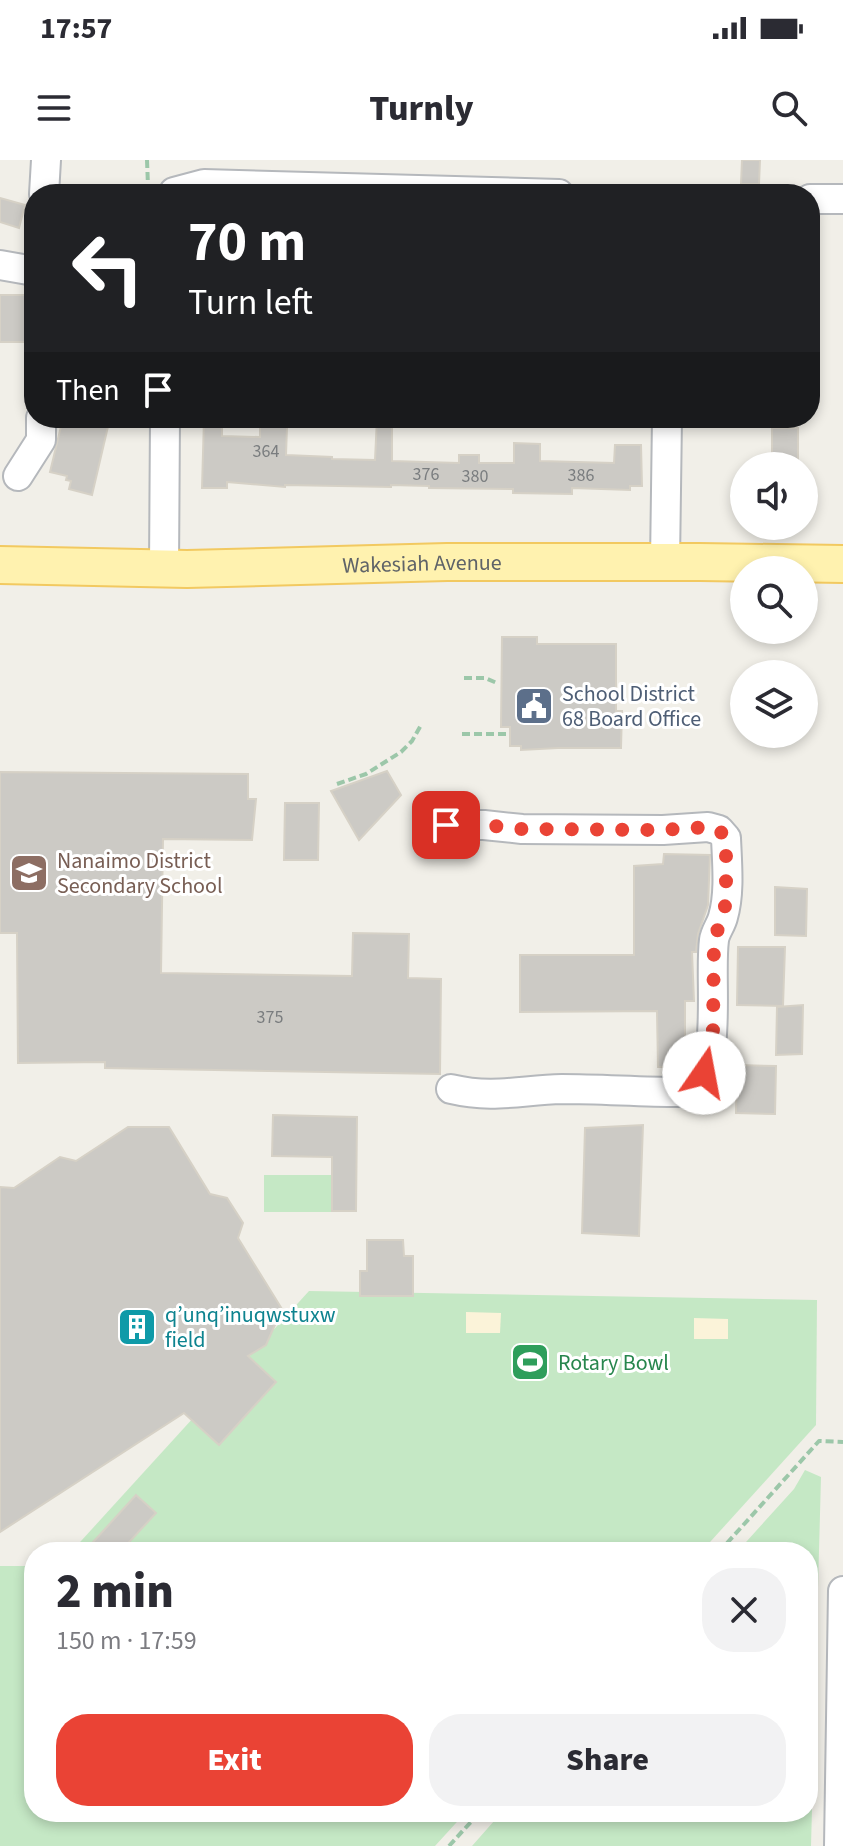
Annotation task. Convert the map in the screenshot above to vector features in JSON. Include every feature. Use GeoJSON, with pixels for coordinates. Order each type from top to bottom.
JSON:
{"type":"FeatureCollection","features":[{"type":"Feature","properties":{"kind":"main road","name":"Wakesiah Avenue"},"geometry":{"type":"LineString","coordinates":[[0,565],[164,568],[447,562],[843,564]]}},
{"type":"Feature","properties":{"kind":"street"},"geometry":{"type":"LineString","coordinates":[[45,184],[46,160]]}},
{"type":"Feature","properties":{"kind":"street"},"geometry":{"type":"LineString","coordinates":[[820,199],[843,199]]}},
{"type":"Feature","properties":{"kind":"street"},"geometry":{"type":"LineString","coordinates":[[0,265],[24,269]]}},
{"type":"Feature","properties":{"kind":"street"},"geometry":{"type":"LineString","coordinates":[[18,476],[41,440],[41,428]]}},
{"type":"Feature","properties":{"kind":"street"},"geometry":{"type":"LineString","coordinates":[[164,568],[165,428]]}},
{"type":"Feature","properties":{"kind":"street"},"geometry":{"type":"LineString","coordinates":[[665,562],[667,428]]}},
{"type":"Feature","properties":{"kind":"street"},"geometry":{"type":"LineString","coordinates":[[446,825],[663,830],[708,827],[719,830],[726,838],[727,860],[723,918],[714,938],[713,1030],[704,1073],[694,1087],[679,1092],[559,1089],[487,1095],[451,1089]]}},
{"type":"Feature","properties":{"kind":"street"},"geometry":{"type":"LineString","coordinates":[[840,1837],[843,1591]]}},
{"type":"Feature","properties":{"kind":"path"},"geometry":{"type":"LineString","coordinates":[[464,678],[485,678],[497,683]]}},
{"type":"Feature","properties":{"kind":"path"},"geometry":{"type":"LineString","coordinates":[[337,784],[366,774],[401,752],[421,725]]}},
{"type":"Feature","properties":{"kind":"path"},"geometry":{"type":"LineString","coordinates":[[463,728],[462,734],[510,734]]}},
{"type":"Feature","properties":{"kind":"path"},"geometry":{"type":"LineString","coordinates":[[728,1542],[819,1441],[843,1442]]}},
{"type":"Feature","properties":{"kind":"path"},"geometry":{"type":"LineString","coordinates":[[449,1846],[471,1822]]}},
{"type":"Feature","properties":{"kind":"green space"},"geometry":{"type":"Polygon","coordinates":[[[264,1175],[343,1175],[343,1212],[264,1212],[264,1175]]]}},
{"type":"Feature","properties":{"kind":"green space","name":"Rotary Bowl"},"geometry":{"type":"Polygon","coordinates":[[[309,1291],[817,1300],[816,1425],[710,1542],[80,1542],[309,1291]]]}},
{"type":"Feature","properties":{"kind":"green space"},"geometry":{"type":"Polygon","coordinates":[[[805,1470],[821,1477],[818,1588],[818,1542],[746,1542],[794,1489],[805,1470]]]}},
{"type":"Feature","properties":{"kind":"green space"},"geometry":{"type":"Polygon","coordinates":[[[0,1566],[24,1566],[24,1822],[457,1822],[435,1846],[0,1846],[0,1566]]]}},
{"type":"Feature","properties":{"kind":"green space"},"geometry":{"type":"Polygon","coordinates":[[[493,1822],[812,1822],[811,1846],[472,1846],[493,1822]]]}},
{"type":"Feature","properties":{"kind":"sand"},"geometry":{"type":"Polygon","coordinates":[[[466,1312],[501,1313],[500,1333],[466,1333],[466,1312]]]}},
{"type":"Feature","properties":{"kind":"sand"},"geometry":{"type":"Polygon","coordinates":[[[694,1318],[728,1319],[728,1339],[694,1339],[694,1318]]]}},
{"type":"Feature","properties":{"kind":"building"},"geometry":{"type":"Polygon","coordinates":[[[742,160],[760,160],[759,184],[741,184],[742,160]]]}},
{"type":"Feature","properties":{"kind":"building"},"geometry":{"type":"Polygon","coordinates":[[[0,198],[24,205],[19,228],[0,222],[0,198]]]}},
{"type":"Feature","properties":{"kind":"building"},"geometry":{"type":"Polygon","coordinates":[[[0,295],[24,295],[24,342],[0,342],[0,295]]]}},
{"type":"Feature","properties":{"kind":"building"},"geometry":{"type":"Polygon","coordinates":[[[61,428],[108,428],[92,495],[69,489],[71,481],[66,480],[67,476],[50,472],[61,428]]]}},
{"type":"Feature","properties":{"kind":"building"},"geometry":{"type":"Polygon","coordinates":[[[204,428],[222,428],[222,436],[260,437],[260,428],[287,428],[286,455],[332,459],[375,460],[377,428],[392,428],[392,461],[459,463],[459,455],[479,455],[479,463],[514,463],[514,443],[540,444],[540,461],[614,463],[615,445],[641,445],[642,486],[630,486],[630,490],[572,488],[572,494],[513,493],[513,489],[391,485],[285,487],[227,482],[227,488],[202,488],[204,428]]]}},
{"type":"Feature","properties":{"kind":"building"},"geometry":{"type":"Polygon","coordinates":[[[772,428],[798,428],[798,452],[772,452],[772,428]]]}},
{"type":"Feature","properties":{"kind":"building","name":"School District 68 Board Office"},"geometry":{"type":"Polygon","coordinates":[[[502,637],[537,637],[537,644],[616,644],[616,711],[622,711],[621,748],[521,750],[521,746],[510,746],[510,727],[501,727],[502,637]]]}},
{"type":"Feature","properties":{"kind":"building"},"geometry":{"type":"Polygon","coordinates":[[[387,771],[401,795],[359,840],[331,791],[387,771]]]}},
{"type":"Feature","properties":{"kind":"building"},"geometry":{"type":"Polygon","coordinates":[[[0,772],[248,774],[248,799],[256,799],[252,840],[163,839],[161,973],[352,976],[353,933],[409,934],[408,978],[441,979],[440,1074],[105,1068],[105,1062],[18,1063],[17,933],[0,933],[0,772]]]}},
{"type":"Feature","properties":{"kind":"building"},"geometry":{"type":"Polygon","coordinates":[[[285,803],[319,803],[318,860],[284,860],[285,803]]]}},
{"type":"Feature","properties":{"kind":"building"},"geometry":{"type":"Polygon","coordinates":[[[664,854],[710,855],[708,905],[698,934],[696,952],[692,952],[694,1001],[685,1001],[685,1067],[658,1067],[657,1011],[520,1012],[520,955],[634,955],[634,866],[663,864],[664,854]]]}},
{"type":"Feature","properties":{"kind":"building"},"geometry":{"type":"Polygon","coordinates":[[[775,887],[807,889],[806,936],[775,935],[775,887]]]}},
{"type":"Feature","properties":{"kind":"building"},"geometry":{"type":"Polygon","coordinates":[[[738,947],[785,947],[783,1006],[737,1005],[738,947]]]}},
{"type":"Feature","properties":{"kind":"building"},"geometry":{"type":"Polygon","coordinates":[[[803,1005],[802,1054],[776,1055],[777,1007],[803,1005]]]}},
{"type":"Feature","properties":{"kind":"building"},"geometry":{"type":"Polygon","coordinates":[[[737,1065],[776,1066],[775,1114],[736,1113],[737,1065]]]}},
{"type":"Feature","properties":{"kind":"building"},"geometry":{"type":"Polygon","coordinates":[[[273,1115],[357,1117],[356,1211],[332,1211],[332,1157],[272,1156],[273,1115]]]}},
{"type":"Feature","properties":{"kind":"building"},"geometry":{"type":"Polygon","coordinates":[[[643,1125],[639,1236],[582,1233],[585,1128],[643,1125]]]}},
{"type":"Feature","properties":{"kind":"building","name":"q’unq’inuqwstuxw field"},"geometry":{"type":"Polygon","coordinates":[[[128,1127],[169,1127],[210,1194],[227,1198],[243,1223],[238,1238],[282,1309],[266,1345],[248,1356],[276,1382],[219,1445],[184,1413],[0,1532],[0,1187],[14,1188],[60,1157],[76,1161],[128,1127]]]}},
{"type":"Feature","properties":{"kind":"building"},"geometry":{"type":"Polygon","coordinates":[[[367,1240],[403,1240],[404,1256],[413,1256],[413,1296],[360,1296],[360,1271],[367,1271],[367,1240]]]}},
{"type":"Feature","properties":{"kind":"building"},"geometry":{"type":"Polygon","coordinates":[[[136,1495],[156,1513],[129,1542],[93,1542],[136,1495]]]}},
{"type":"Feature","properties":{"kind":"place","name":"School District 68 Board Office"},"geometry":{"type":"Point","coordinates":[534,706]}},
{"type":"Feature","properties":{"kind":"place","name":"Nanaimo District Secondary School"},"geometry":{"type":"Point","coordinates":[29,873]}},
{"type":"Feature","properties":{"kind":"place","name":"q’unq’inuqwstuxw field"},"geometry":{"type":"Point","coordinates":[137,1327]}},
{"type":"Feature","properties":{"kind":"place","name":"Rotary Bowl"},"geometry":{"type":"Point","coordinates":[530,1362]}},
{"type":"Feature","properties":{"kind":"route"},"geometry":{"type":"LineString","coordinates":[[446,825],[522,829],[663,830],[708,827],[719,830],[726,838],[726,900],[723,918],[714,938],[713,1030],[704,1073]]}}]}
